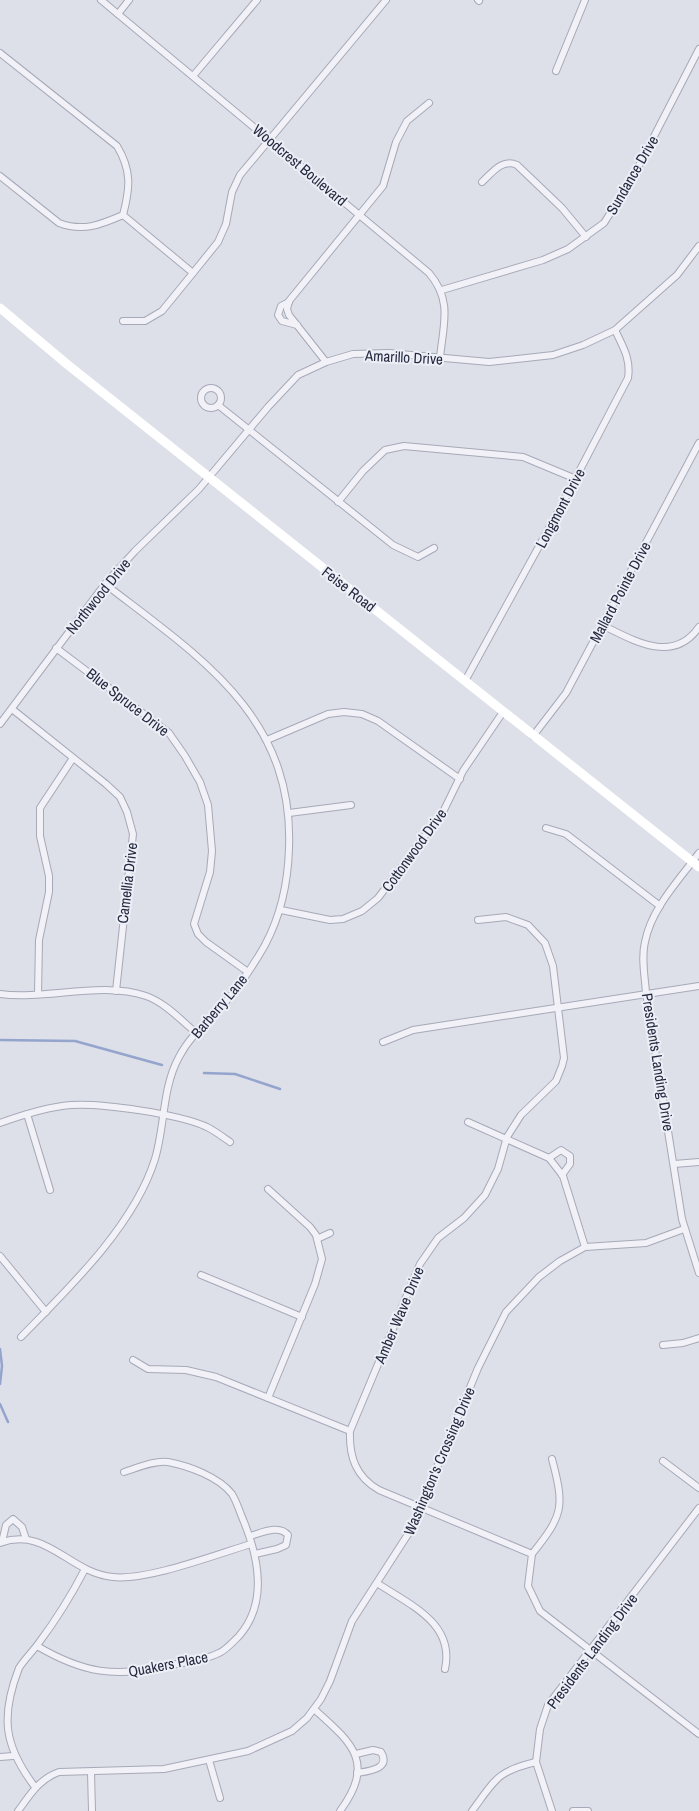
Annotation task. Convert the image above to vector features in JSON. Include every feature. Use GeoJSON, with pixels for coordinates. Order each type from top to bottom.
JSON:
{"type":"FeatureCollection","features":[{"type":"Feature","properties":{"kind":"main road","name":"Feise Road"},"geometry":{"type":"LineString","coordinates":[[0,308],[209,478],[696,865]]}},
{"type":"Feature","properties":{"kind":"street","name":"Woodcrest Boulevard"},"geometry":{"type":"LineString","coordinates":[[102,0],[429,273],[442,290]]}},
{"type":"Feature","properties":{"kind":"street"},"geometry":{"type":"LineString","coordinates":[[118,14],[129,0]]}},
{"type":"Feature","properties":{"kind":"street"},"geometry":{"type":"LineString","coordinates":[[193,76],[257,0]]}},
{"type":"Feature","properties":{"kind":"street"},"geometry":{"type":"LineString","coordinates":[[123,321],[145,321],[162,311],[194,273],[218,242],[226,224],[232,192],[240,175],[386,0]]}},
{"type":"Feature","properties":{"kind":"street"},"geometry":{"type":"LineString","coordinates":[[556,71],[585,0]]}},
{"type":"Feature","properties":{"kind":"street","name":"Sundance Drive"},"geometry":{"type":"LineString","coordinates":[[442,290],[544,260],[568,249],[604,222],[624,194],[699,48]]}},
{"type":"Feature","properties":{"kind":"street"},"geometry":{"type":"LineString","coordinates":[[0,53],[117,146],[127,162],[129,174],[128,198],[123,215],[106,223],[77,229],[58,223],[0,176]]}},
{"type":"Feature","properties":{"kind":"street"},"geometry":{"type":"LineString","coordinates":[[326,362],[289,315],[287,309],[289,302],[383,186],[396,142],[407,122],[429,103]]}},
{"type":"Feature","properties":{"kind":"street"},"geometry":{"type":"LineString","coordinates":[[482,182],[502,164],[512,163],[529,176],[562,208],[586,237]]}},
{"type":"Feature","properties":{"kind":"street"},"geometry":{"type":"LineString","coordinates":[[123,215],[194,273]]}},
{"type":"Feature","properties":{"kind":"street","name":"Amarillo Drive"},"geometry":{"type":"LineString","coordinates":[[209,478],[292,380],[326,362],[353,354],[380,353],[508,362],[553,355],[583,345],[615,330],[677,275],[699,246]]}},
{"type":"Feature","properties":{"kind":"street"},"geometry":{"type":"LineString","coordinates":[[440,358],[445,316],[442,290]]}},
{"type":"Feature","properties":{"kind":"street"},"geometry":{"type":"LineString","coordinates":[[289,302],[280,306],[278,315],[282,321],[297,325]]}},
{"type":"Feature","properties":{"kind":"street","name":"Longmont Drive"},"geometry":{"type":"LineString","coordinates":[[465,681],[576,479],[628,378],[628,356],[615,330]]}},
{"type":"Feature","properties":{"kind":"street"},"geometry":{"type":"LineString","coordinates":[[218,405],[312,478],[338,502],[393,545],[413,556],[424,555],[434,548]]}},
{"type":"Feature","properties":{"kind":"street","name":"Mallard Pointe Drive"},"geometry":{"type":"LineString","coordinates":[[533,736],[566,693],[699,443]]}},
{"type":"Feature","properties":{"kind":"street"},"geometry":{"type":"LineString","coordinates":[[338,502],[363,470],[385,450],[404,446],[523,457],[576,479]]}},
{"type":"Feature","properties":{"kind":"street","name":"Northwood Drive"},"geometry":{"type":"LineString","coordinates":[[0,724],[105,584],[209,478]]}},
{"type":"Feature","properties":{"kind":"street","name":"Barberry Lane"},"geometry":{"type":"LineString","coordinates":[[21,1337],[86,1270],[123,1221],[146,1185],[156,1157],[172,1071],[179,1056],[195,1032],[223,1004],[248,972],[265,945],[281,910],[288,862],[289,813],[279,773],[267,740],[247,709],[203,660],[105,584]]}},
{"type":"Feature","properties":{"kind":"street"},"geometry":{"type":"LineString","coordinates":[[602,625],[642,645],[658,647],[672,646],[684,641],[699,627]]}},
{"type":"Feature","properties":{"kind":"street","name":"Blue Spruce Drive"},"geometry":{"type":"LineString","coordinates":[[56,648],[169,733],[185,756],[200,782],[208,805],[212,850],[210,872],[194,924],[198,934],[206,942],[248,972]]}},
{"type":"Feature","properties":{"kind":"street","name":"Camellia Drive"},"geometry":{"type":"LineString","coordinates":[[12,709],[120,797],[128,812],[134,834],[116,991]]}},
{"type":"Feature","properties":{"kind":"street"},"geometry":{"type":"LineString","coordinates":[[267,740],[328,714],[344,712],[362,714],[378,721],[460,779]]}},
{"type":"Feature","properties":{"kind":"street","name":"Cottonwood Drive"},"geometry":{"type":"LineString","coordinates":[[281,910],[330,920],[343,919],[362,911],[378,898],[443,812],[485,736],[503,712]]}},
{"type":"Feature","properties":{"kind":"street"},"geometry":{"type":"LineString","coordinates":[[38,994],[39,940],[49,892],[49,876],[40,836],[40,808],[73,758]]}},
{"type":"Feature","properties":{"kind":"street"},"geometry":{"type":"LineString","coordinates":[[289,813],[351,805]]}},
{"type":"Feature","properties":{"kind":"street"},"geometry":{"type":"LineString","coordinates":[[546,828],[566,834],[660,906]]}},
{"type":"Feature","properties":{"kind":"street","name":"Presidents Landing Drive"},"geometry":{"type":"LineString","coordinates":[[699,853],[696,865],[660,906],[644,943],[646,993],[684,1229],[699,1273]]}},
{"type":"Feature","properties":{"kind":"street","name":"Amber Wave Drive"},"geometry":{"type":"LineString","coordinates":[[478,920],[506,917],[528,925],[541,938],[549,952],[553,966],[564,1058],[556,1081],[521,1115],[507,1137],[498,1169],[485,1195],[464,1218],[438,1238],[420,1264],[350,1431],[350,1444],[354,1462],[363,1479],[379,1490],[532,1554]]}},
{"type":"Feature","properties":{"kind":"street"},"geometry":{"type":"LineString","coordinates":[[383,1042],[413,1030],[699,986]]}},
{"type":"Feature","properties":{"kind":"street"},"geometry":{"type":"LineString","coordinates":[[0,994],[116,991],[146,996],[158,1002],[195,1032]]}},
{"type":"Feature","properties":{"kind":"street"},"geometry":{"type":"LineString","coordinates":[[0,1124],[27,1114],[70,1105],[102,1106],[191,1121],[209,1128],[230,1142]]}},
{"type":"Feature","properties":{"kind":"street"},"geometry":{"type":"LineString","coordinates":[[27,1114],[50,1190]]}},
{"type":"Feature","properties":{"kind":"street"},"geometry":{"type":"LineString","coordinates":[[468,1122],[507,1137],[549,1158],[562,1175],[585,1247]]}},
{"type":"Feature","properties":{"kind":"street"},"geometry":{"type":"LineString","coordinates":[[549,1158],[561,1150],[570,1156],[570,1164],[562,1175]]}},
{"type":"Feature","properties":{"kind":"street"},"geometry":{"type":"LineString","coordinates":[[674,1164],[699,1162]]}},
{"type":"Feature","properties":{"kind":"street"},"geometry":{"type":"LineString","coordinates":[[268,1190],[306,1222],[318,1239],[322,1260],[315,1284],[268,1398]]}},
{"type":"Feature","properties":{"kind":"street","name":"Washington's Crossing Drive"},"geometry":{"type":"LineString","coordinates":[[18,1811],[35,1787],[48,1776],[59,1772],[164,1769],[248,1751],[292,1732],[314,1709],[330,1681],[352,1621],[412,1528],[478,1368],[506,1312],[539,1277],[560,1261],[585,1247],[646,1243],[684,1229]]}},
{"type":"Feature","properties":{"kind":"street"},"geometry":{"type":"LineString","coordinates":[[318,1239],[330,1233]]}},
{"type":"Feature","properties":{"kind":"street"},"geometry":{"type":"LineString","coordinates":[[0,1256],[46,1312]]}},
{"type":"Feature","properties":{"kind":"street"},"geometry":{"type":"LineString","coordinates":[[201,1276],[302,1317]]}},
{"type":"Feature","properties":{"kind":"street"},"geometry":{"type":"LineString","coordinates":[[663,1346],[699,1338]]}},
{"type":"Feature","properties":{"kind":"street"},"geometry":{"type":"LineString","coordinates":[[133,1360],[148,1369],[186,1370],[216,1377],[350,1431]]}},
{"type":"Feature","properties":{"kind":"street"},"geometry":{"type":"LineString","coordinates":[[552,1459],[560,1490],[561,1508],[551,1530],[532,1554],[528,1586],[532,1597],[540,1611],[699,1734]]}},
{"type":"Feature","properties":{"kind":"street"},"geometry":{"type":"LineString","coordinates":[[663,1461],[699,1488]]}},
{"type":"Feature","properties":{"kind":"street","name":"Quakers Place"},"geometry":{"type":"LineString","coordinates":[[37,1646],[61,1660],[91,1670],[121,1674],[144,1671],[219,1654],[247,1627],[257,1606],[258,1582],[255,1554],[250,1536],[232,1494],[215,1480],[194,1470],[167,1462],[124,1472]]}},
{"type":"Feature","properties":{"kind":"street","name":"Presidents Landing Drive"},"geometry":{"type":"LineString","coordinates":[[552,1811],[536,1762],[540,1729],[548,1705],[699,1508]]}},
{"type":"Feature","properties":{"kind":"street"},"geometry":{"type":"LineString","coordinates":[[26,1539],[22,1527],[13,1519],[6,1525],[1,1542],[26,1539],[44,1543],[85,1569],[113,1578],[138,1576],[251,1544]]}},
{"type":"Feature","properties":{"kind":"street"},"geometry":{"type":"LineString","coordinates":[[250,1536],[278,1530],[284,1531],[288,1535],[286,1544],[278,1549],[255,1554]]}},
{"type":"Feature","properties":{"kind":"street"},"geometry":{"type":"LineString","coordinates":[[35,1787],[13,1756],[2,1734],[4,1705],[8,1691],[20,1667],[67,1603],[85,1569]]}},
{"type":"Feature","properties":{"kind":"street"},"geometry":{"type":"LineString","coordinates":[[377,1583],[434,1622],[447,1644],[448,1656],[445,1669]]}},
{"type":"Feature","properties":{"kind":"street"},"geometry":{"type":"LineString","coordinates":[[314,1709],[347,1739],[356,1754],[356,1784],[352,1795],[340,1811]]}},
{"type":"Feature","properties":{"kind":"street"},"geometry":{"type":"LineString","coordinates":[[356,1754],[373,1750],[381,1752],[384,1757],[383,1764],[379,1769],[357,1773]]}},
{"type":"Feature","properties":{"kind":"street"},"geometry":{"type":"LineString","coordinates":[[0,1756],[13,1756]]}},
{"type":"Feature","properties":{"kind":"street"},"geometry":{"type":"LineString","coordinates":[[209,1760],[220,1798]]}},
{"type":"Feature","properties":{"kind":"street"},"geometry":{"type":"LineString","coordinates":[[472,1811],[494,1781],[510,1768],[536,1762]]}},
{"type":"Feature","properties":{"kind":"street"},"geometry":{"type":"LineString","coordinates":[[91,1772],[92,1811]]}},
{"type":"Feature","properties":{"kind":"street"},"geometry":{"type":"LineString","coordinates":[[573,1811],[588,1811]]}},
{"type":"Feature","properties":{"kind":"waterway"},"geometry":{"type":"LineString","coordinates":[[0,1040],[75,1041],[162,1065]]}},
{"type":"Feature","properties":{"kind":"waterway"},"geometry":{"type":"LineString","coordinates":[[204,1073],[235,1074],[280,1089]]}},
{"type":"Feature","properties":{"kind":"waterway"},"geometry":{"type":"LineString","coordinates":[[0,1349],[2,1366],[0,1384]]}},
{"type":"Feature","properties":{"kind":"waterway"},"geometry":{"type":"LineString","coordinates":[[0,1404],[8,1422]]}}]}
